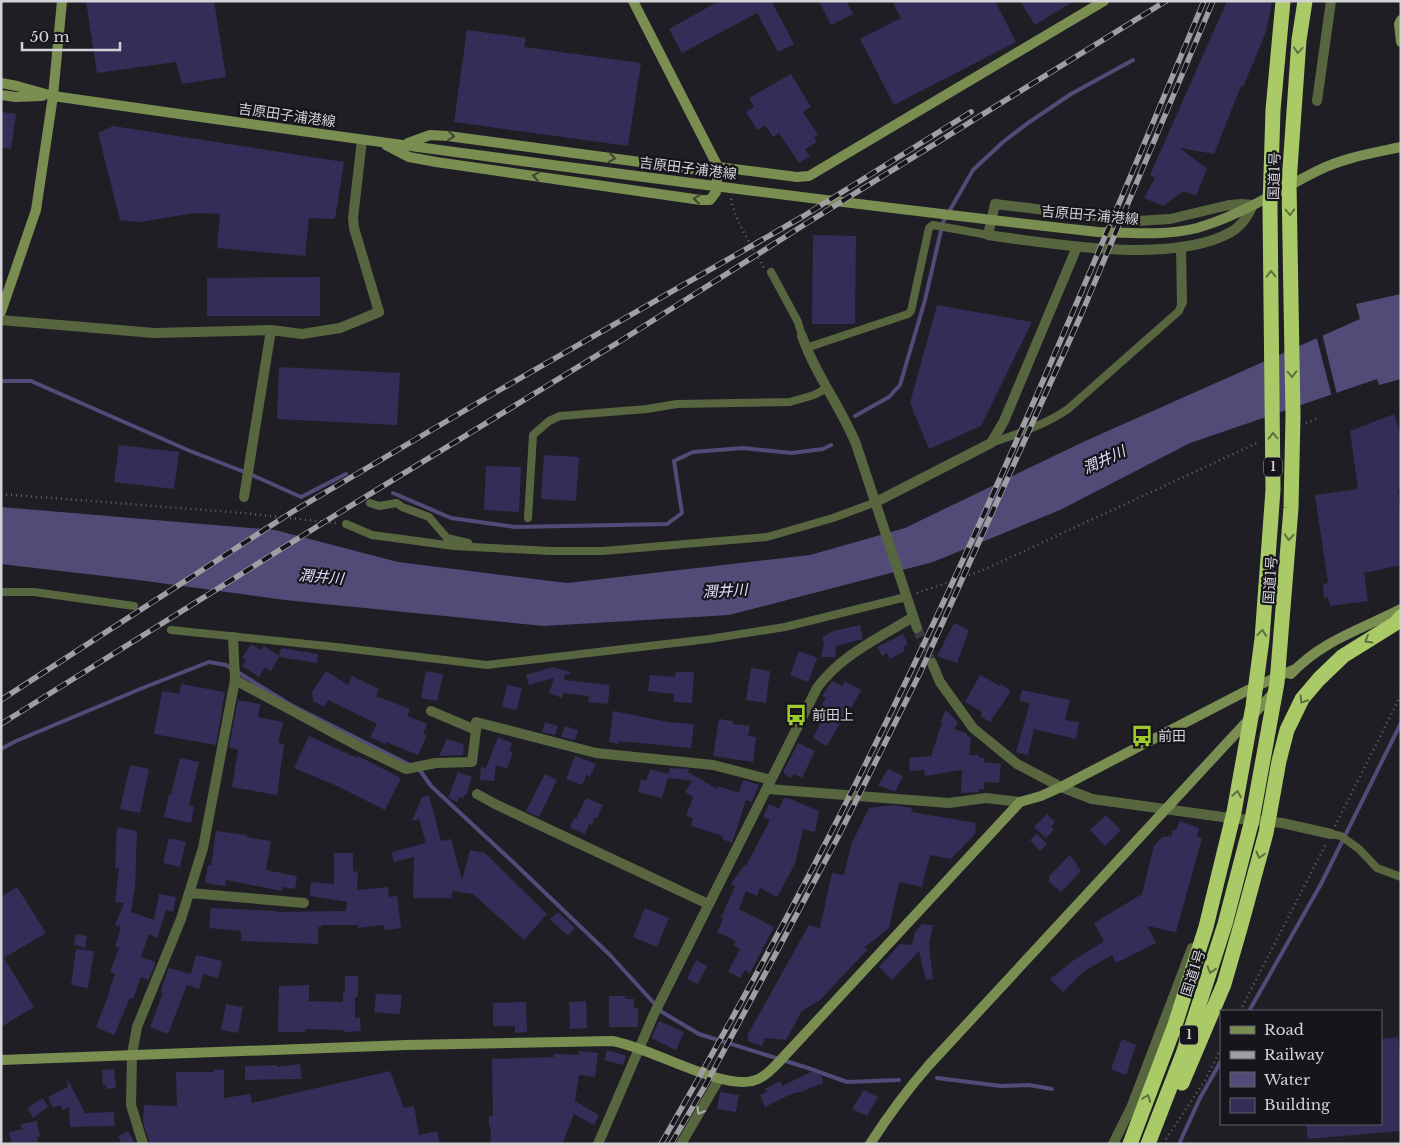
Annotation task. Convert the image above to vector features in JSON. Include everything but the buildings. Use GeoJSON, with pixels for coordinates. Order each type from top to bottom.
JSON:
{"type":"FeatureCollection","features":[{"type":"Feature","properties":{"kind":"highway","name":"国道1号"},"geometry":{"type":"LineString","coordinates":[[1130,1144],[1175,1025],[1206,926],[1234,812],[1253,706],[1262,639],[1273,490],[1270,206],[1273,119],[1284,1]]}},
{"type":"Feature","properties":{"kind":"highway","name":"国道1号"},"geometry":{"type":"LineString","coordinates":[[1149,1144],[1186,1045],[1225,924],[1256,800],[1277,683],[1291,508],[1293,416],[1289,183],[1299,40],[1305,1]]}},
{"type":"Feature","properties":{"kind":"highway"},"geometry":{"type":"LineString","coordinates":[[1149,1144],[1183,1080],[1224,984],[1266,833],[1279,761],[1287,730],[1302,699],[1319,679],[1352,650],[1396,623],[1401,617]]}},
{"type":"Feature","properties":{"kind":"street"},"geometry":{"type":"LineString","coordinates":[[1,312],[36,210],[53,96],[62,1]]}},
{"type":"Feature","properties":{"kind":"street"},"geometry":{"type":"LineString","coordinates":[[380,142],[409,157],[436,162],[710,200],[716,192],[718,167],[633,1]]}},
{"type":"Feature","properties":{"kind":"street"},"geometry":{"type":"LineString","coordinates":[[404,144],[430,135],[448,136],[698,170],[718,167],[797,177],[813,174],[1104,1]]}},
{"type":"Feature","properties":{"kind":"street"},"geometry":{"type":"LineString","coordinates":[[1317,101],[1331,1]]}},
{"type":"Feature","properties":{"kind":"street"},"geometry":{"type":"LineString","coordinates":[[1401,20],[1401,42]]}},
{"type":"Feature","properties":{"kind":"street"},"geometry":{"type":"LineString","coordinates":[[1,83],[53,96]]}},
{"type":"Feature","properties":{"kind":"street"},"geometry":{"type":"LineString","coordinates":[[1,95],[16,97],[53,96]]}},
{"type":"Feature","properties":{"kind":"street","name":"吉原田子浦港線"},"geometry":{"type":"LineString","coordinates":[[53,96],[362,140],[1098,232],[1156,234],[1198,228],[1233,216],[1319,170],[1367,154],[1401,147]]}},
{"type":"Feature","properties":{"kind":"street"},"geometry":{"type":"LineString","coordinates":[[1,320],[154,333],[271,330],[302,334],[340,328],[380,312],[354,228],[353,218],[362,140]]}},
{"type":"Feature","properties":{"kind":"street"},"geometry":{"type":"LineString","coordinates":[[994,204],[1136,221],[1170,219],[1229,205],[1242,204],[1253,206],[1247,216],[1232,232],[1212,240],[1181,247],[1138,250],[1076,247],[988,235],[994,204]]}},
{"type":"Feature","properties":{"kind":"street"},"geometry":{"type":"LineString","coordinates":[[876,502],[991,443],[1004,422],[1076,247]]}},
{"type":"Feature","properties":{"kind":"street"},"geometry":{"type":"LineString","coordinates":[[1181,247],[1182,303]]}},
{"type":"Feature","properties":{"kind":"street"},"geometry":{"type":"LineString","coordinates":[[244,497],[271,330]]}},
{"type":"Feature","properties":{"kind":"street"},"geometry":{"type":"LineString","coordinates":[[802,336],[806,348],[851,433],[876,502],[917,628]]}},
{"type":"Feature","properties":{"kind":"street"},"geometry":{"type":"LineString","coordinates":[[870,1144],[908,1089],[1295,669],[1328,644],[1401,609]]}},
{"type":"Feature","properties":{"kind":"street"},"geometry":{"type":"LineString","coordinates":[[598,1144],[654,1014],[818,688],[828,674],[856,651],[913,617]]}},
{"type":"Feature","properties":{"kind":"street"},"geometry":{"type":"LineString","coordinates":[[144,1144],[131,1105],[132,1054],[137,1027],[181,919],[203,848],[235,674],[232,637]]}},
{"type":"Feature","properties":{"kind":"street"},"geometry":{"type":"LineString","coordinates":[[932,663],[940,682],[972,728],[1017,764],[1061,787],[1092,798],[1230,818],[1282,823],[1331,834]]}},
{"type":"Feature","properties":{"kind":"street"},"geometry":{"type":"LineString","coordinates":[[235,674],[362,748],[406,769],[436,763],[472,762],[476,722],[596,753],[713,765],[769,785],[949,803],[986,798],[1020,802],[1041,796],[1248,690],[1295,669]]}},
{"type":"Feature","properties":{"kind":"street"},"geometry":{"type":"LineString","coordinates":[[431,712],[476,730]]}},
{"type":"Feature","properties":{"kind":"street"},"geometry":{"type":"LineString","coordinates":[[477,794],[504,809],[708,904]]}},
{"type":"Feature","properties":{"kind":"street"},"geometry":{"type":"LineString","coordinates":[[1,1060],[132,1054],[612,1041],[639,1048],[719,1078],[741,1082],[753,1081],[765,1075],[777,1064],[1020,802]]}},
{"type":"Feature","properties":{"kind":"street"},"geometry":{"type":"LineString","coordinates":[[1113,1144],[1131,1108],[1197,936],[1230,818]]}},
{"type":"Feature","properties":{"kind":"street"},"geometry":{"type":"LineString","coordinates":[[190,893],[304,904]]}},
{"type":"Feature","properties":{"kind":"street"},"geometry":{"type":"LineString","coordinates":[[681,1144],[719,1078]]}},
{"type":"Feature","properties":{"kind":"lane"},"geometry":{"type":"LineString","coordinates":[[806,348],[908,314],[911,310],[929,228],[933,225],[988,235]]}},
{"type":"Feature","properties":{"kind":"lane"},"geometry":{"type":"LineString","coordinates":[[768,272],[798,322],[802,336]]}},
{"type":"Feature","properties":{"kind":"lane"},"geometry":{"type":"LineString","coordinates":[[991,443],[1056,417],[1068,410],[1179,311],[1182,303]]}},
{"type":"Feature","properties":{"kind":"lane"},"geometry":{"type":"LineString","coordinates":[[528,518],[533,435],[549,421],[560,416],[647,409],[677,404],[790,402],[814,396],[827,388]]}},
{"type":"Feature","properties":{"kind":"lane"},"geometry":{"type":"LineString","coordinates":[[346,524],[372,535],[454,546],[550,551],[603,551],[767,536],[834,518],[876,502]]}},
{"type":"Feature","properties":{"kind":"lane"},"geometry":{"type":"LineString","coordinates":[[370,503],[378,506],[398,503],[402,507],[429,517],[447,538],[482,547]]}},
{"type":"Feature","properties":{"kind":"lane"},"geometry":{"type":"LineString","coordinates":[[1,592],[34,592],[134,606]]}},
{"type":"Feature","properties":{"kind":"lane"},"geometry":{"type":"LineString","coordinates":[[171,630],[487,665],[709,639],[775,628],[906,597]]}},
{"type":"Feature","properties":{"kind":"lane"},"geometry":{"type":"LineString","coordinates":[[1331,834],[1341,836],[1359,849],[1378,868],[1401,877]]}},
{"type":"Feature","properties":{"kind":"path"},"geometry":{"type":"LineString","coordinates":[[739,223],[768,272]]}},
{"type":"Feature","properties":{"kind":"path"},"geometry":{"type":"LineString","coordinates":[[1302,425],[1318,418]]}},
{"type":"Feature","properties":{"kind":"path"},"geometry":{"type":"LineString","coordinates":[[906,597],[981,571],[1260,442]]}},
{"type":"Feature","properties":{"kind":"path"},"geometry":{"type":"LineString","coordinates":[[1,494],[243,513],[346,524]]}},
{"type":"Feature","properties":{"kind":"path"},"geometry":{"type":"LineString","coordinates":[[1241,1010],[1401,695]]}},
{"type":"Feature","properties":{"kind":"path"},"geometry":{"type":"LineString","coordinates":[[1163,1144],[1204,1082],[1220,1051]]}},
{"type":"Feature","properties":{"kind":"water","name":"潤井川"},"geometry":{"type":"Polygon","coordinates":[[[1401,294],[1401,379],[1379,385],[1377,379],[1190,443],[1060,510],[933,562],[729,615],[544,626],[285,600],[1,564],[1,507],[275,530],[398,562],[567,583],[810,555],[905,528],[1083,442],[1360,319],[1356,304],[1401,294]]]}},
{"type":"Feature","properties":{"kind":"pier"},"geometry":{"type":"Polygon","coordinates":[[[1322,333],[1337,395],[1332,397],[1316,335],[1322,333]]]}},
{"type":"Feature","properties":{"kind":"waterway"},"geometry":{"type":"LineString","coordinates":[[855,416],[889,397],[900,385],[925,300],[943,222],[973,170],[1003,142],[1028,123],[1071,94],[1133,60]]}},
{"type":"Feature","properties":{"kind":"waterway"},"geometry":{"type":"LineString","coordinates":[[1,381],[31,381],[190,451],[242,471]]}},
{"type":"Feature","properties":{"kind":"waterway"},"geometry":{"type":"LineString","coordinates":[[393,493],[451,518],[515,527],[667,524],[682,513],[674,461],[693,452],[743,448],[792,453],[823,449],[831,445]]}},
{"type":"Feature","properties":{"kind":"waterway"},"geometry":{"type":"LineString","coordinates":[[252,475],[301,497],[346,474]]}},
{"type":"Feature","properties":{"kind":"waterway"},"geometry":{"type":"LineString","coordinates":[[1,749],[145,687],[209,662],[226,665],[291,705],[410,765]]}},
{"type":"Feature","properties":{"kind":"waterway"},"geometry":{"type":"LineString","coordinates":[[1250,1010],[1321,884],[1401,723]]}},
{"type":"Feature","properties":{"kind":"waterway"},"geometry":{"type":"LineString","coordinates":[[419,769],[431,786],[610,955],[662,1012],[699,1034],[847,1082],[899,1080]]}},
{"type":"Feature","properties":{"kind":"waterway"},"geometry":{"type":"LineString","coordinates":[[1179,1144],[1200,1098],[1220,1063]]}},
{"type":"Feature","properties":{"kind":"waterway"},"geometry":{"type":"LineString","coordinates":[[937,1078],[1001,1086],[1029,1085],[1052,1089]]}},
{"type":"Feature","properties":{"kind":"tunnel"},"geometry":{"type":"LineString","coordinates":[[917,628],[932,663]]}},
{"type":"Feature","properties":{"kind":"railway"},"geometry":{"type":"LineString","coordinates":[[1,724],[1166,1]]}},
{"type":"Feature","properties":{"kind":"railway"},"geometry":{"type":"LineString","coordinates":[[661,1144],[791,910],[911,671],[1025,422],[1204,1]]}},
{"type":"Feature","properties":{"kind":"railway"},"geometry":{"type":"LineString","coordinates":[[671,1144],[705,1086],[837,839],[920,673],[1081,315],[1213,1]]}},
{"type":"Feature","properties":{"kind":"railway"},"geometry":{"type":"LineString","coordinates":[[1,700],[292,512],[503,388],[802,217],[971,112]]}},
{"type":"Feature","properties":{"kind":"place","name":"前田上"},"geometry":{"type":"Point","coordinates":[796,715]}},
{"type":"Feature","properties":{"kind":"place","name":"前田"},"geometry":{"type":"Point","coordinates":[1142,736]}}]}
